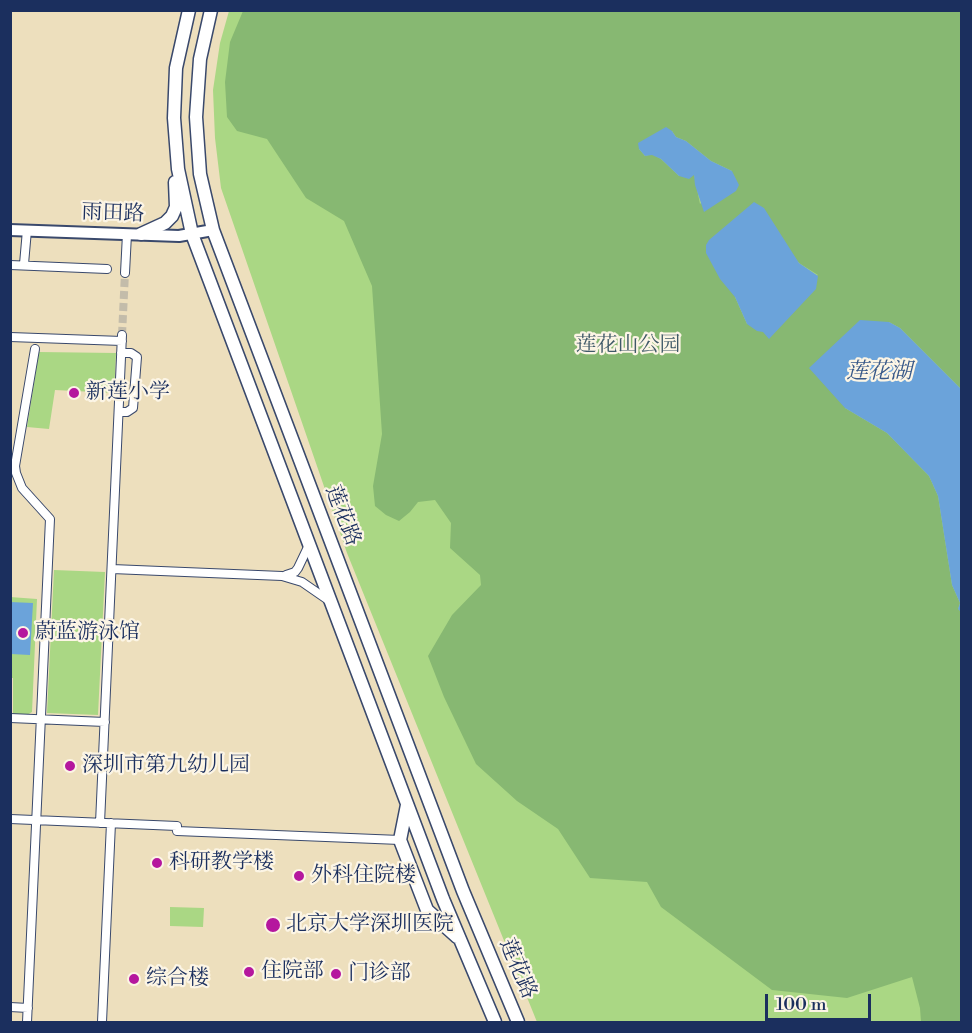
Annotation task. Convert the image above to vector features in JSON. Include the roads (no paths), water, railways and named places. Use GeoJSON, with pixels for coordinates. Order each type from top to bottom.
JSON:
{"type":"FeatureCollection","features":[{"type":"Feature","properties":{"kind":"main road","name":"莲花路"},"geometry":{"type":"LineString","coordinates":[[189,10],[182,39],[174,97],[174,138],[192,234],[407,804],[493,1020]]}},
{"type":"Feature","properties":{"kind":"main road","name":"莲花路"},"geometry":{"type":"LineString","coordinates":[[212,10],[200,59],[196,117],[200,174],[213,231],[459,880],[517,1020]]}},
{"type":"Feature","properties":{"kind":"main road"},"geometry":{"type":"LineString","coordinates":[[141,234],[165,223],[172,216],[176,207],[174,197],[178,169]]}},
{"type":"Feature","properties":{"kind":"main road"},"geometry":{"type":"LineString","coordinates":[[407,804],[400,840],[428,910],[461,941]]}},
{"type":"Feature","properties":{"kind":"street","name":"雨田路"},"geometry":{"type":"LineString","coordinates":[[10,230],[179,236],[213,231]]}},
{"type":"Feature","properties":{"kind":"street"},"geometry":{"type":"LineString","coordinates":[[24,264],[27,230]]}},
{"type":"Feature","properties":{"kind":"street"},"geometry":{"type":"LineString","coordinates":[[125,273],[126,234]]}},
{"type":"Feature","properties":{"kind":"street"},"geometry":{"type":"LineString","coordinates":[[10,265],[106,269]]}},
{"type":"Feature","properties":{"kind":"street"},"geometry":{"type":"LineString","coordinates":[[10,337],[122,338],[100,823]]}},
{"type":"Feature","properties":{"kind":"street"},"geometry":{"type":"LineString","coordinates":[[27,1023],[50,519],[21,488],[15,466],[35,349]]}},
{"type":"Feature","properties":{"kind":"street"},"geometry":{"type":"LineString","coordinates":[[119,412],[127,412],[133,408],[137,357],[131,353],[121,353]]}},
{"type":"Feature","properties":{"kind":"street"},"geometry":{"type":"LineString","coordinates":[[282,576],[297,570],[309,545]]}},
{"type":"Feature","properties":{"kind":"street"},"geometry":{"type":"LineString","coordinates":[[112,569],[282,576],[302,582],[330,601]]}},
{"type":"Feature","properties":{"kind":"street"},"geometry":{"type":"LineString","coordinates":[[10,718],[105,722]]}},
{"type":"Feature","properties":{"kind":"street"},"geometry":{"type":"LineString","coordinates":[[10,819],[177,826],[177,831],[400,840]]}},
{"type":"Feature","properties":{"kind":"street"},"geometry":{"type":"LineString","coordinates":[[102,1023],[111,823]]}},
{"type":"Feature","properties":{"kind":"street"},"geometry":{"type":"LineString","coordinates":[[10,1007],[28,1008]]}},
{"type":"Feature","properties":{"kind":"water"},"geometry":{"type":"Polygon","coordinates":[[[666,127],[676,137],[686,141],[711,161],[732,171],[739,185],[736,191],[704,212],[694,175],[689,179],[679,176],[661,159],[652,155],[645,156],[639,149],[638,143],[666,127]]]}},
{"type":"Feature","properties":{"kind":"water"},"geometry":{"type":"Polygon","coordinates":[[[754,202],[764,208],[799,263],[818,276],[816,289],[769,339],[763,332],[747,324],[735,297],[720,279],[706,253],[709,240],[754,202]]]}},
{"type":"Feature","properties":{"kind":"water","name":"莲花湖"},"geometry":{"type":"Polygon","coordinates":[[[860,320],[889,322],[900,328],[961,389],[961,612],[958,609],[960,603],[952,585],[938,496],[929,476],[887,433],[845,408],[809,368],[860,320]]]}},
{"type":"Feature","properties":{"kind":"water"},"geometry":{"type":"Polygon","coordinates":[[[10,602],[33,603],[30,655],[11,654],[10,602]]]}},
{"type":"Feature","properties":{"kind":"tunnel"},"geometry":{"type":"LineString","coordinates":[[122,335],[125,273]]}},
{"type":"Feature","properties":{"kind":"place","name":"新莲小学"},"geometry":{"type":"Point","coordinates":[74,393]}},
{"type":"Feature","properties":{"kind":"place","name":"蔚蓝游泳馆"},"geometry":{"type":"Point","coordinates":[23,633]}},
{"type":"Feature","properties":{"kind":"place","name":"深圳市第九幼儿园"},"geometry":{"type":"Point","coordinates":[70,766]}},
{"type":"Feature","properties":{"kind":"place","name":"科研教学楼"},"geometry":{"type":"Point","coordinates":[157,863]}},
{"type":"Feature","properties":{"kind":"place","name":"外科住院楼"},"geometry":{"type":"Point","coordinates":[299,876]}},
{"type":"Feature","properties":{"kind":"place","name":"北京大学深圳医院"},"geometry":{"type":"Point","coordinates":[273,925]}},
{"type":"Feature","properties":{"kind":"place","name":"住院部"},"geometry":{"type":"Point","coordinates":[249,972]}},
{"type":"Feature","properties":{"kind":"place","name":"门诊部"},"geometry":{"type":"Point","coordinates":[336,974]}},
{"type":"Feature","properties":{"kind":"place","name":"综合楼"},"geometry":{"type":"Point","coordinates":[134,979]}},
{"type":"Feature","properties":{"kind":"park label","name":"莲花山公园"},"geometry":{"type":"Point","coordinates":[628,346]}}]}
